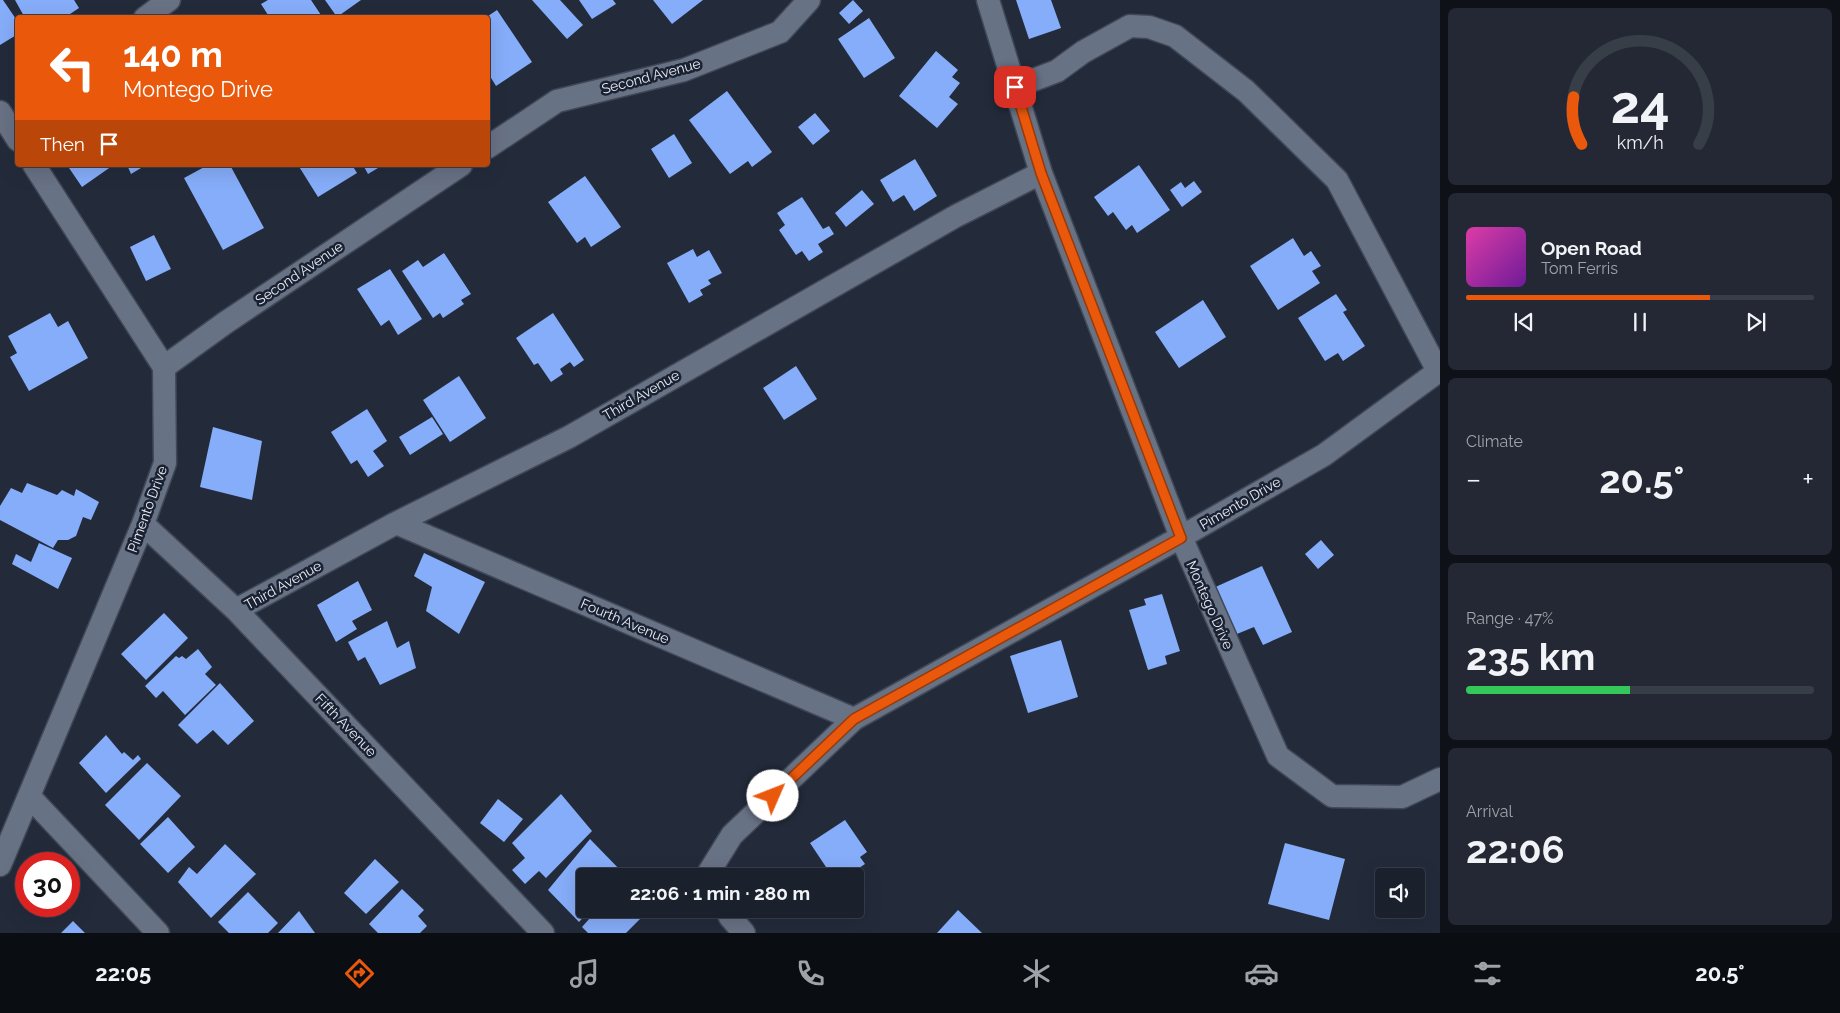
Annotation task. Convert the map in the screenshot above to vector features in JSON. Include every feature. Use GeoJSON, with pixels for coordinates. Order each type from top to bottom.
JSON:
{"type":"FeatureCollection","features":[{"type":"Feature","properties":{"kind":"street"},"geometry":{"type":"LineString","coordinates":[[149,15],[169,0]]}},
{"type":"Feature","properties":{"kind":"street","name":"Second Avenue"},"geometry":{"type":"LineString","coordinates":[[490,146],[557,101],[684,70],[780,32],[810,0]]}},
{"type":"Feature","properties":{"kind":"street","name":"Montego Drive"},"geometry":{"type":"LineString","coordinates":[[988,0],[1041,173],[1181,538],[1278,756],[1332,796],[1402,796],[1440,779]]}},
{"type":"Feature","properties":{"kind":"street"},"geometry":{"type":"LineString","coordinates":[[1015,87],[1057,71],[1082,52],[1130,26],[1149,27],[1175,36],[1246,91],[1337,180],[1439,370]]}},
{"type":"Feature","properties":{"kind":"street"},"geometry":{"type":"LineString","coordinates":[[7,114],[15,133]]}},
{"type":"Feature","properties":{"kind":"street"},"geometry":{"type":"LineString","coordinates":[[35,167],[164,367]]}},
{"type":"Feature","properties":{"kind":"street","name":"Second Avenue"},"geometry":{"type":"LineString","coordinates":[[164,367],[225,323],[458,167]]}},
{"type":"Feature","properties":{"kind":"street","name":"Third Avenue"},"geometry":{"type":"LineString","coordinates":[[236,610],[396,523],[568,437],[956,216],[1041,173]]}},
{"type":"Feature","properties":{"kind":"street","name":"Pimento Drive"},"geometry":{"type":"LineString","coordinates":[[0,865],[143,524],[165,463],[164,367]]}},
{"type":"Feature","properties":{"kind":"street","name":"Pimento Drive"},"geometry":{"type":"LineString","coordinates":[[711,868],[732,835],[854,719],[1181,538],[1324,455],[1439,370]]}},
{"type":"Feature","properties":{"kind":"street","name":"Fourth Avenue"},"geometry":{"type":"LineString","coordinates":[[396,523],[854,719]]}},
{"type":"Feature","properties":{"kind":"street","name":"Fifth Avenue"},"geometry":{"type":"LineString","coordinates":[[143,524],[236,610],[543,933]]}},
{"type":"Feature","properties":{"kind":"street"},"geometry":{"type":"LineString","coordinates":[[29,796],[158,933]]}},
{"type":"Feature","properties":{"kind":"street"},"geometry":{"type":"LineString","coordinates":[[731,918],[744,933]]}},
{"type":"Feature","properties":{"kind":"building"},"geometry":{"type":"Polygon","coordinates":[[[0,0],[3,0],[15,18],[15,36],[0,45],[0,0]]]}},
{"type":"Feature","properties":{"kind":"building"},"geometry":{"type":"Polygon","coordinates":[[[15,0],[74,0],[79,8],[68,15],[23,15],[15,0]]]}},
{"type":"Feature","properties":{"kind":"building"},"geometry":{"type":"Polygon","coordinates":[[[268,0],[311,0],[321,15],[268,15],[261,4],[268,0]]]}},
{"type":"Feature","properties":{"kind":"building"},"geometry":{"type":"Polygon","coordinates":[[[325,0],[361,0],[340,15],[336,15],[325,0]]]}},
{"type":"Feature","properties":{"kind":"building"},"geometry":{"type":"Polygon","coordinates":[[[532,0],[560,0],[583,25],[567,39],[532,0]]]}},
{"type":"Feature","properties":{"kind":"building"},"geometry":{"type":"Polygon","coordinates":[[[579,0],[613,0],[616,4],[592,19],[579,0]]]}},
{"type":"Feature","properties":{"kind":"building"},"geometry":{"type":"Polygon","coordinates":[[[653,0],[703,0],[672,24],[653,0]]]}},
{"type":"Feature","properties":{"kind":"building"},"geometry":{"type":"Polygon","coordinates":[[[853,0],[863,11],[849,24],[839,13],[853,0]]]}},
{"type":"Feature","properties":{"kind":"building"},"geometry":{"type":"Polygon","coordinates":[[[1016,0],[1051,0],[1061,28],[1029,39],[1016,0]]]}},
{"type":"Feature","properties":{"kind":"building"},"geometry":{"type":"Polygon","coordinates":[[[497,10],[532,62],[496,86],[490,76],[490,15],[497,10]]]}},
{"type":"Feature","properties":{"kind":"building"},"geometry":{"type":"Polygon","coordinates":[[[869,18],[895,58],[864,78],[838,39],[869,18]]]}},
{"type":"Feature","properties":{"kind":"building"},"geometry":{"type":"Polygon","coordinates":[[[936,51],[958,70],[952,77],[960,83],[949,97],[958,104],[937,128],[899,96],[936,51]]]}},
{"type":"Feature","properties":{"kind":"building"},"geometry":{"type":"Polygon","coordinates":[[[727,91],[772,152],[752,167],[748,161],[730,174],[689,120],[727,91]]]}},
{"type":"Feature","properties":{"kind":"building"},"geometry":{"type":"Polygon","coordinates":[[[815,113],[830,131],[813,145],[798,127],[815,113]]]}},
{"type":"Feature","properties":{"kind":"building"},"geometry":{"type":"Polygon","coordinates":[[[674,134],[692,163],[669,178],[651,149],[674,134]]]}},
{"type":"Feature","properties":{"kind":"building"},"geometry":{"type":"Polygon","coordinates":[[[915,159],[937,196],[914,211],[904,195],[893,202],[880,180],[915,159]]]}},
{"type":"Feature","properties":{"kind":"building"},"geometry":{"type":"Polygon","coordinates":[[[1139,165],[1170,210],[1137,233],[1132,225],[1126,230],[1113,212],[1108,216],[1094,197],[1139,165]]]}},
{"type":"Feature","properties":{"kind":"building"},"geometry":{"type":"Polygon","coordinates":[[[68,167],[111,167],[82,187],[68,167]]]}},
{"type":"Feature","properties":{"kind":"building"},"geometry":{"type":"Polygon","coordinates":[[[128,167],[143,167],[131,174],[128,167]]]}},
{"type":"Feature","properties":{"kind":"building"},"geometry":{"type":"Polygon","coordinates":[[[204,167],[231,167],[264,228],[223,250],[184,178],[204,167]]]}},
{"type":"Feature","properties":{"kind":"building"},"geometry":{"type":"Polygon","coordinates":[[[299,167],[353,167],[357,173],[318,197],[299,167]]]}},
{"type":"Feature","properties":{"kind":"building"},"geometry":{"type":"Polygon","coordinates":[[[364,167],[380,167],[368,174],[364,167]]]}},
{"type":"Feature","properties":{"kind":"building"},"geometry":{"type":"Polygon","coordinates":[[[585,176],[621,227],[591,247],[585,237],[577,243],[548,202],[585,176]]]}},
{"type":"Feature","properties":{"kind":"building"},"geometry":{"type":"Polygon","coordinates":[[[1194,181],[1202,192],[1182,207],[1170,190],[1181,182],[1185,188],[1194,181]]]}},
{"type":"Feature","properties":{"kind":"building"},"geometry":{"type":"Polygon","coordinates":[[[862,190],[874,204],[846,227],[835,213],[862,190]]]}},
{"type":"Feature","properties":{"kind":"building"},"geometry":{"type":"Polygon","coordinates":[[[802,197],[823,229],[829,226],[834,234],[818,244],[823,252],[809,261],[802,251],[796,255],[779,230],[785,225],[777,213],[802,197]]]}},
{"type":"Feature","properties":{"kind":"building"},"geometry":{"type":"Polygon","coordinates":[[[154,235],[171,269],[146,281],[130,247],[154,235]]]}},
{"type":"Feature","properties":{"kind":"building"},"geometry":{"type":"Polygon","coordinates":[[[1293,238],[1304,256],[1311,251],[1321,266],[1312,271],[1320,283],[1278,310],[1250,266],[1293,238]]]}},
{"type":"Feature","properties":{"kind":"building"},"geometry":{"type":"Polygon","coordinates":[[[693,249],[697,257],[709,250],[722,273],[708,280],[711,284],[700,290],[703,295],[689,303],[667,263],[693,249]]]}},
{"type":"Feature","properties":{"kind":"building"},"geometry":{"type":"Polygon","coordinates":[[[444,253],[471,294],[461,300],[464,304],[443,318],[440,313],[433,318],[402,271],[418,260],[423,267],[444,253]]]}},
{"type":"Feature","properties":{"kind":"building"},"geometry":{"type":"Polygon","coordinates":[[[390,269],[422,319],[398,335],[389,320],[381,326],[357,289],[390,269]]]}},
{"type":"Feature","properties":{"kind":"building"},"geometry":{"type":"Polygon","coordinates":[[[1336,294],[1347,310],[1343,312],[1365,346],[1343,361],[1338,353],[1325,361],[1298,318],[1336,294]]]}},
{"type":"Feature","properties":{"kind":"building"},"geometry":{"type":"Polygon","coordinates":[[[1203,300],[1226,337],[1179,368],[1155,332],[1203,300]]]}},
{"type":"Feature","properties":{"kind":"building"},"geometry":{"type":"Polygon","coordinates":[[[50,313],[58,327],[68,321],[88,358],[29,391],[10,357],[17,353],[8,336],[50,313]]]}},
{"type":"Feature","properties":{"kind":"building"},"geometry":{"type":"Polygon","coordinates":[[[553,313],[584,360],[574,367],[570,362],[560,369],[563,374],[551,382],[538,363],[534,365],[516,338],[553,313]]]}},
{"type":"Feature","properties":{"kind":"building"},"geometry":{"type":"Polygon","coordinates":[[[796,366],[817,399],[784,420],[763,388],[796,366]]]}},
{"type":"Feature","properties":{"kind":"building"},"geometry":{"type":"Polygon","coordinates":[[[459,376],[486,418],[450,442],[423,400],[459,376]]]}},
{"type":"Feature","properties":{"kind":"building"},"geometry":{"type":"Polygon","coordinates":[[[367,409],[387,441],[373,451],[384,466],[368,477],[357,460],[351,464],[331,432],[367,409]]]}},
{"type":"Feature","properties":{"kind":"building"},"geometry":{"type":"Polygon","coordinates":[[[432,417],[443,434],[410,455],[399,437],[432,417]]]}},
{"type":"Feature","properties":{"kind":"building"},"geometry":{"type":"Polygon","coordinates":[[[213,427],[262,441],[252,500],[200,487],[213,427]]]}},
{"type":"Feature","properties":{"kind":"building"},"geometry":{"type":"Polygon","coordinates":[[[27,483],[57,495],[62,490],[74,496],[76,489],[99,502],[91,520],[83,517],[76,536],[68,540],[58,540],[53,548],[0,520],[0,506],[11,488],[22,493],[27,483]]]}},
{"type":"Feature","properties":{"kind":"building"},"geometry":{"type":"Polygon","coordinates":[[[1321,540],[1334,555],[1318,569],[1305,554],[1321,540]]]}},
{"type":"Feature","properties":{"kind":"building"},"geometry":{"type":"Polygon","coordinates":[[[39,543],[72,558],[58,589],[12,564],[16,554],[31,562],[39,543]]]}},
{"type":"Feature","properties":{"kind":"building"},"geometry":{"type":"Polygon","coordinates":[[[424,553],[485,582],[459,634],[426,611],[432,587],[414,576],[424,553]]]}},
{"type":"Feature","properties":{"kind":"building"},"geometry":{"type":"Polygon","coordinates":[[[1262,566],[1292,632],[1263,645],[1254,627],[1232,636],[1211,589],[1262,566]]]}},
{"type":"Feature","properties":{"kind":"building"},"geometry":{"type":"Polygon","coordinates":[[[358,581],[372,610],[352,621],[357,629],[336,642],[317,605],[358,581]]]}},
{"type":"Feature","properties":{"kind":"building"},"geometry":{"type":"Polygon","coordinates":[[[1162,594],[1180,651],[1165,656],[1167,664],[1148,670],[1129,610],[1146,605],[1144,599],[1162,594]]]}},
{"type":"Feature","properties":{"kind":"building"},"geometry":{"type":"Polygon","coordinates":[[[164,613],[188,638],[146,680],[121,654],[164,613]]]}},
{"type":"Feature","properties":{"kind":"building"},"geometry":{"type":"Polygon","coordinates":[[[387,621],[397,648],[409,641],[416,668],[380,685],[365,657],[358,661],[348,642],[387,621]]]}},
{"type":"Feature","properties":{"kind":"building"},"geometry":{"type":"Polygon","coordinates":[[[1061,640],[1078,697],[1028,713],[1010,656],[1061,640]]]}},
{"type":"Feature","properties":{"kind":"building"},"geometry":{"type":"Polygon","coordinates":[[[198,649],[212,667],[205,674],[216,685],[185,715],[163,691],[156,698],[145,686],[176,656],[179,658],[182,656],[186,659],[198,649]]]}},
{"type":"Feature","properties":{"kind":"building"},"geometry":{"type":"Polygon","coordinates":[[[220,683],[254,721],[228,745],[213,730],[197,744],[178,725],[220,683]]]}},
{"type":"Feature","properties":{"kind":"building"},"geometry":{"type":"Polygon","coordinates":[[[106,735],[122,754],[124,752],[133,760],[138,755],[141,759],[106,793],[79,763],[106,735]]]}},
{"type":"Feature","properties":{"kind":"building"},"geometry":{"type":"Polygon","coordinates":[[[147,763],[181,796],[139,840],[105,805],[147,763]]]}},
{"type":"Feature","properties":{"kind":"building"},"geometry":{"type":"Polygon","coordinates":[[[561,794],[592,831],[546,878],[539,871],[525,884],[512,870],[525,858],[512,843],[561,794]]]}},
{"type":"Feature","properties":{"kind":"building"},"geometry":{"type":"Polygon","coordinates":[[[498,799],[523,819],[504,842],[480,823],[498,799]]]}},
{"type":"Feature","properties":{"kind":"building"},"geometry":{"type":"Polygon","coordinates":[[[168,817],[195,847],[168,873],[140,844],[168,817]]]}},
{"type":"Feature","properties":{"kind":"building"},"geometry":{"type":"Polygon","coordinates":[[[845,820],[867,852],[860,857],[865,864],[859,868],[827,868],[810,843],[845,820]]]}},
{"type":"Feature","properties":{"kind":"building"},"geometry":{"type":"Polygon","coordinates":[[[590,839],[618,868],[576,868],[576,918],[583,918],[579,922],[548,890],[590,839]]]}},
{"type":"Feature","properties":{"kind":"building"},"geometry":{"type":"Polygon","coordinates":[[[1285,843],[1345,859],[1329,920],[1268,904],[1285,843]]]}},
{"type":"Feature","properties":{"kind":"building"},"geometry":{"type":"Polygon","coordinates":[[[225,844],[256,874],[211,918],[178,882],[189,867],[197,874],[225,844]]]}},
{"type":"Feature","properties":{"kind":"building"},"geometry":{"type":"Polygon","coordinates":[[[375,859],[399,882],[366,914],[344,893],[375,859]]]}},
{"type":"Feature","properties":{"kind":"building"},"geometry":{"type":"Polygon","coordinates":[[[402,889],[424,910],[418,916],[427,926],[420,933],[378,933],[369,924],[402,889]]]}},
{"type":"Feature","properties":{"kind":"building"},"geometry":{"type":"Polygon","coordinates":[[[248,892],[278,923],[268,933],[229,933],[218,922],[248,892]]]}},
{"type":"Feature","properties":{"kind":"building"},"geometry":{"type":"Polygon","coordinates":[[[958,910],[982,933],[937,933],[958,910]]]}},
{"type":"Feature","properties":{"kind":"building"},"geometry":{"type":"Polygon","coordinates":[[[299,911],[315,933],[278,933],[299,911]]]}},
{"type":"Feature","properties":{"kind":"building"},"geometry":{"type":"Polygon","coordinates":[[[590,918],[641,918],[626,933],[588,933],[582,927],[590,918]]]}},
{"type":"Feature","properties":{"kind":"building"},"geometry":{"type":"Polygon","coordinates":[[[73,921],[85,933],[61,933],[73,921]]]}},
{"type":"Feature","properties":{"kind":"route"},"geometry":{"type":"LineString","coordinates":[[773,796],[854,719],[1181,538],[1041,173],[1015,87]]}}]}
